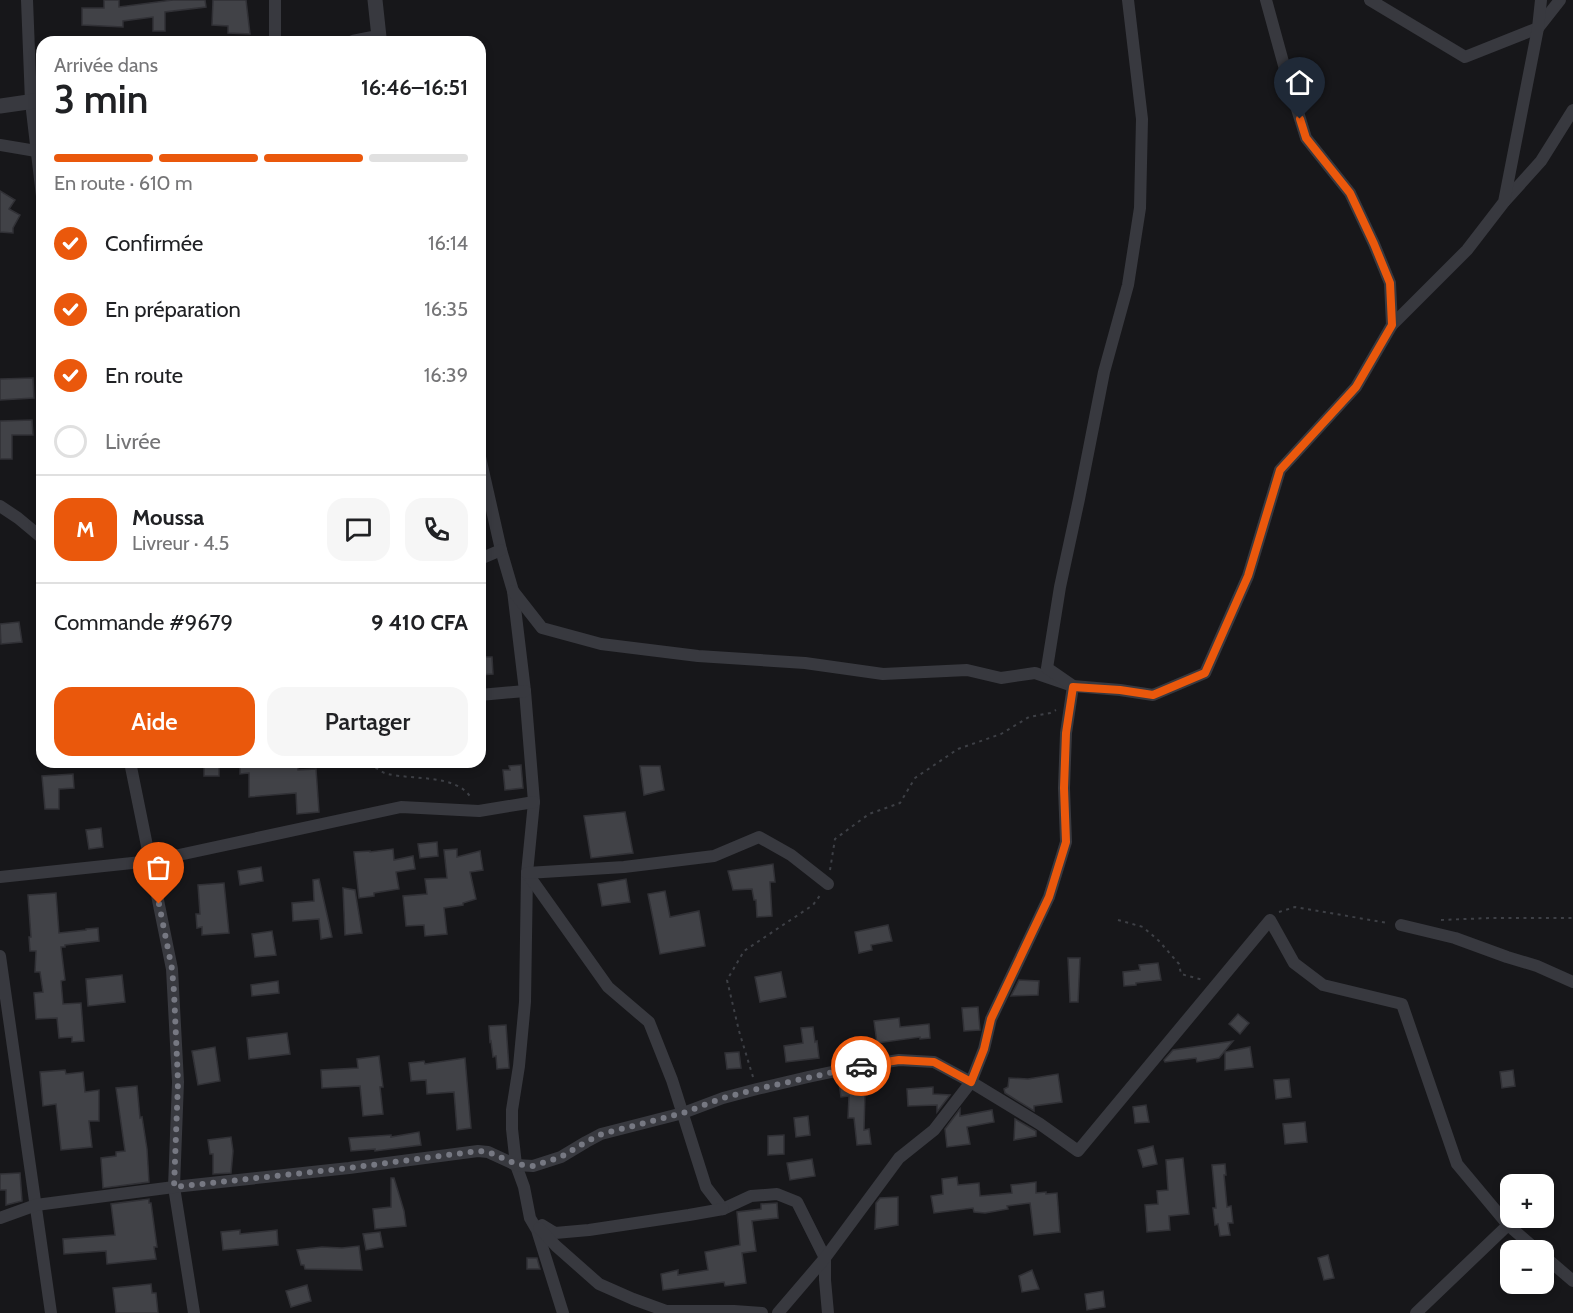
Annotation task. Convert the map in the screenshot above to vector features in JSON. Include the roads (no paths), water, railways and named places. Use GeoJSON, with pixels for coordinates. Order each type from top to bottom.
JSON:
{"type":"FeatureCollection","features":[{"type":"Feature","properties":{"kind":"street"},"geometry":{"type":"LineString","coordinates":[[0,106],[36,101],[27,0]]}},
{"type":"Feature","properties":{"kind":"street"},"geometry":{"type":"LineString","coordinates":[[275,0],[275,36]]}},
{"type":"Feature","properties":{"kind":"street"},"geometry":{"type":"LineString","coordinates":[[375,0],[380,36]]}},
{"type":"Feature","properties":{"kind":"street"},"geometry":{"type":"LineString","coordinates":[[1073,687],[1047,668],[1060,587],[1104,372],[1128,285],[1140,208],[1142,119],[1128,0]]}},
{"type":"Feature","properties":{"kind":"street"},"geometry":{"type":"LineString","coordinates":[[1266,0],[1306,138],[1350,193],[1390,283],[1392,325]]}},
{"type":"Feature","properties":{"kind":"street"},"geometry":{"type":"LineString","coordinates":[[1370,0],[1465,57],[1538,27],[1560,0]]}},
{"type":"Feature","properties":{"kind":"street"},"geometry":{"type":"LineString","coordinates":[[1504,202],[1538,27],[1541,0]]}},
{"type":"Feature","properties":{"kind":"street"},"geometry":{"type":"LineString","coordinates":[[513,591],[542,628],[601,644],[698,656],[805,663],[883,674],[967,670],[1001,678],[1035,673],[1073,687],[1153,695],[1205,673],[1248,576],[1280,470],[1356,387],[1392,325],[1467,250],[1504,202],[1541,161],[1573,110]]}},
{"type":"Feature","properties":{"kind":"street"},"geometry":{"type":"LineString","coordinates":[[0,145],[36,151]]}},
{"type":"Feature","properties":{"kind":"street"},"geometry":{"type":"LineString","coordinates":[[486,484],[513,591],[525,691],[534,802],[527,873],[525,1002],[512,1110],[512,1129],[516,1164],[524,1187],[530,1218],[537,1230],[563,1313]]}},
{"type":"Feature","properties":{"kind":"street"},"geometry":{"type":"LineString","coordinates":[[0,506],[36,533]]}},
{"type":"Feature","properties":{"kind":"street"},"geometry":{"type":"LineString","coordinates":[[486,556],[501,550]]}},
{"type":"Feature","properties":{"kind":"street"},"geometry":{"type":"LineString","coordinates":[[778,1313],[825,1258],[899,1158],[934,1130],[971,1082],[984,1049],[991,1019],[1049,897],[1066,842],[1064,788],[1066,733],[1073,687]]}},
{"type":"Feature","properties":{"kind":"street"},"geometry":{"type":"LineString","coordinates":[[486,694],[525,691]]}},
{"type":"Feature","properties":{"kind":"street"},"geometry":{"type":"LineString","coordinates":[[131,768],[172,969],[178,1082],[174,1187],[194,1313]]}},
{"type":"Feature","properties":{"kind":"street"},"geometry":{"type":"LineString","coordinates":[[0,877],[150,861],[401,807],[479,811],[534,802]]}},
{"type":"Feature","properties":{"kind":"street"},"geometry":{"type":"LineString","coordinates":[[527,873],[624,867],[714,856],[759,837],[791,855],[828,884]]}},
{"type":"Feature","properties":{"kind":"street"},"geometry":{"type":"LineString","coordinates":[[527,873],[608,987],[649,1022],[672,1080],[706,1187],[723,1209]]}},
{"type":"Feature","properties":{"kind":"street"},"geometry":{"type":"LineString","coordinates":[[0,1218],[36,1205],[478,1151],[488,1152],[516,1164],[533,1166],[561,1157],[602,1134],[683,1113],[723,1098],[855,1067],[899,1060],[934,1062],[1040,1124],[1078,1151],[1270,920],[1294,963],[1323,986],[1402,1004],[1457,1164],[1500,1214]]}},
{"type":"Feature","properties":{"kind":"street"},"geometry":{"type":"LineString","coordinates":[[1401,925],[1455,938],[1537,966],[1573,982]]}},
{"type":"Feature","properties":{"kind":"street"},"geometry":{"type":"LineString","coordinates":[[0,956],[51,1313]]}},
{"type":"Feature","properties":{"kind":"street"},"geometry":{"type":"LineString","coordinates":[[530,1218],[555,1233],[588,1230],[723,1209],[751,1196],[777,1194],[798,1202],[825,1258],[828,1313]]}},
{"type":"Feature","properties":{"kind":"street"},"geometry":{"type":"LineString","coordinates":[[530,1218],[556,1246],[599,1284],[633,1299],[666,1311],[762,1313]]}},
{"type":"Feature","properties":{"kind":"street"},"geometry":{"type":"LineString","coordinates":[[1416,1313],[1506,1228]]}},
{"type":"Feature","properties":{"kind":"street"},"geometry":{"type":"LineString","coordinates":[[1512,1228],[1526,1240]]}},
{"type":"Feature","properties":{"kind":"street"},"geometry":{"type":"LineString","coordinates":[[1554,1265],[1573,1281]]}}]}
